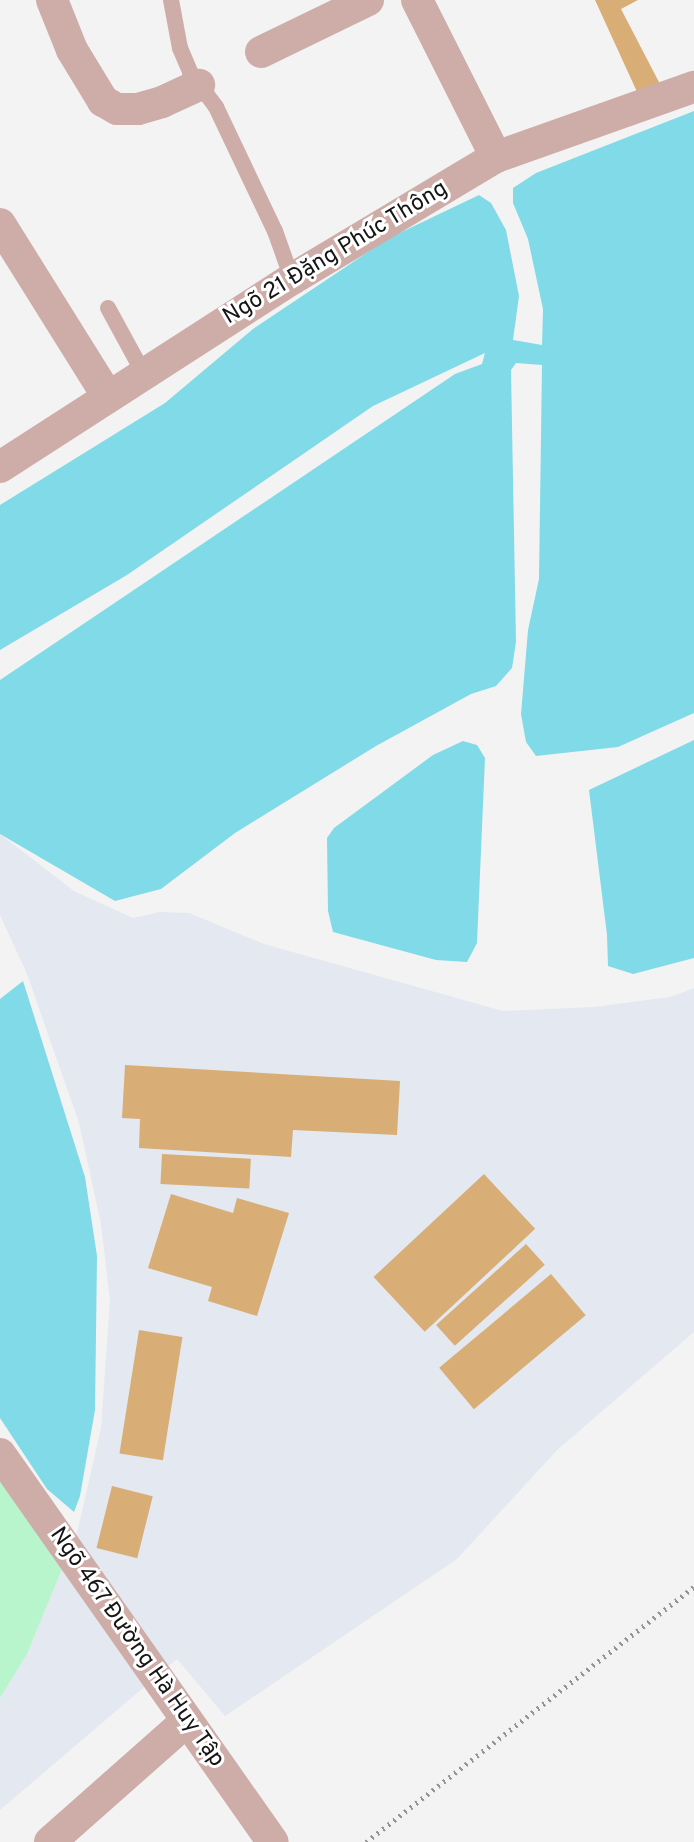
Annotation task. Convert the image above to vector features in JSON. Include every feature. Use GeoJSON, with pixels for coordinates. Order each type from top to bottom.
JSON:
{"type":"FeatureCollection","features":[{"type":"Feature","properties":{"kind":"street"},"geometry":{"type":"LineString","coordinates":[[52,0],[72,50],[103,101],[117,109],[138,109],[162,102],[200,85]]}},
{"type":"Feature","properties":{"kind":"street"},"geometry":{"type":"LineString","coordinates":[[261,52],[368,0]]}},
{"type":"Feature","properties":{"kind":"street"},"geometry":{"type":"LineString","coordinates":[[417,0],[496,157]]}},
{"type":"Feature","properties":{"kind":"street","name":"Ngõ 21 Đặng Phúc Thông"},"geometry":{"type":"LineString","coordinates":[[0,467],[292,279],[496,157],[694,86]]}},
{"type":"Feature","properties":{"kind":"street"},"geometry":{"type":"LineString","coordinates":[[0,223],[108,397]]}},
{"type":"Feature","properties":{"kind":"street","name":"Ngõ 467 Đường Hà Huy Tập"},"geometry":{"type":"LineString","coordinates":[[0,1454],[273,1842]]}},
{"type":"Feature","properties":{"kind":"street"},"geometry":{"type":"LineString","coordinates":[[50,1842],[187,1721]]}},
{"type":"Feature","properties":{"kind":"lane"},"geometry":{"type":"LineString","coordinates":[[172,0],[180,48],[190,72],[216,107],[275,231],[292,279]]}},
{"type":"Feature","properties":{"kind":"lane"},"geometry":{"type":"LineString","coordinates":[[108,308],[144,374]]}},
{"type":"Feature","properties":{"kind":"path"},"geometry":{"type":"LineString","coordinates":[[366,1842],[694,1587]]}},
{"type":"Feature","properties":{"kind":"shaded area"},"geometry":{"type":"Polygon","coordinates":[[[0,834],[74,891],[133,918],[159,912],[189,913],[264,944],[503,1011],[594,1007],[670,997],[694,988],[694,1332],[557,1450],[457,1559],[225,1716],[177,1659],[0,1810],[0,1698],[27,1654],[78,1529],[101,1428],[110,1301],[101,1224],[79,1123],[27,974],[0,915],[0,834]]]}},
{"type":"Feature","properties":{"kind":"green space"},"geometry":{"type":"Polygon","coordinates":[[[0,1479],[62,1569],[27,1654],[0,1698],[0,1479]]]}},
{"type":"Feature","properties":{"kind":"water"},"geometry":{"type":"Polygon","coordinates":[[[694,111],[694,713],[618,747],[536,756],[526,742],[521,714],[528,630],[539,579],[542,365],[516,363],[511,370],[516,642],[512,668],[496,686],[471,694],[376,746],[235,833],[161,889],[115,901],[0,834],[0,680],[455,374],[482,364],[485,353],[373,406],[127,575],[0,650],[0,505],[165,403],[253,329],[389,238],[479,195],[491,203],[506,230],[519,296],[513,340],[542,345],[543,309],[528,239],[513,203],[513,188],[536,173],[694,111]]]}},
{"type":"Feature","properties":{"kind":"water"},"geometry":{"type":"Polygon","coordinates":[[[694,740],[694,958],[633,974],[608,966],[607,935],[589,790],[694,740]]]}},
{"type":"Feature","properties":{"kind":"water"},"geometry":{"type":"Polygon","coordinates":[[[463,741],[477,745],[485,758],[477,943],[467,962],[436,960],[333,932],[328,911],[327,838],[334,828],[433,755],[463,741]]]}},
{"type":"Feature","properties":{"kind":"water"},"geometry":{"type":"Polygon","coordinates":[[[23,981],[85,1177],[97,1256],[95,1410],[80,1496],[74,1512],[47,1489],[0,1418],[0,999],[23,981]]]}},
{"type":"Feature","properties":{"kind":"building"},"geometry":{"type":"Polygon","coordinates":[[[595,0],[638,0],[621,9],[661,86],[638,94],[595,0]]]}},
{"type":"Feature","properties":{"kind":"building"},"geometry":{"type":"Polygon","coordinates":[[[125,1065],[400,1081],[397,1135],[293,1130],[291,1157],[139,1148],[140,1119],[122,1118],[125,1065]]]}},
{"type":"Feature","properties":{"kind":"building"},"geometry":{"type":"Polygon","coordinates":[[[162,1154],[251,1159],[249,1189],[160,1184],[162,1154]]]}},
{"type":"Feature","properties":{"kind":"building"},"geometry":{"type":"Polygon","coordinates":[[[484,1174],[535,1229],[425,1332],[374,1277],[484,1174]]]}},
{"type":"Feature","properties":{"kind":"building"},"geometry":{"type":"Polygon","coordinates":[[[171,1194],[233,1213],[237,1198],[289,1213],[257,1316],[208,1301],[212,1287],[148,1268],[171,1194]]]}},
{"type":"Feature","properties":{"kind":"building"},"geometry":{"type":"Polygon","coordinates":[[[526,1244],[545,1265],[455,1346],[436,1325],[526,1244]]]}},
{"type":"Feature","properties":{"kind":"building"},"geometry":{"type":"Polygon","coordinates":[[[551,1274],[586,1315],[474,1409],[439,1368],[551,1274]]]}},
{"type":"Feature","properties":{"kind":"building"},"geometry":{"type":"Polygon","coordinates":[[[139,1330],[182,1337],[163,1460],[119,1453],[139,1330]]]}},
{"type":"Feature","properties":{"kind":"building"},"geometry":{"type":"Polygon","coordinates":[[[112,1486],[153,1496],[137,1558],[97,1548],[112,1486]]]}}]}
